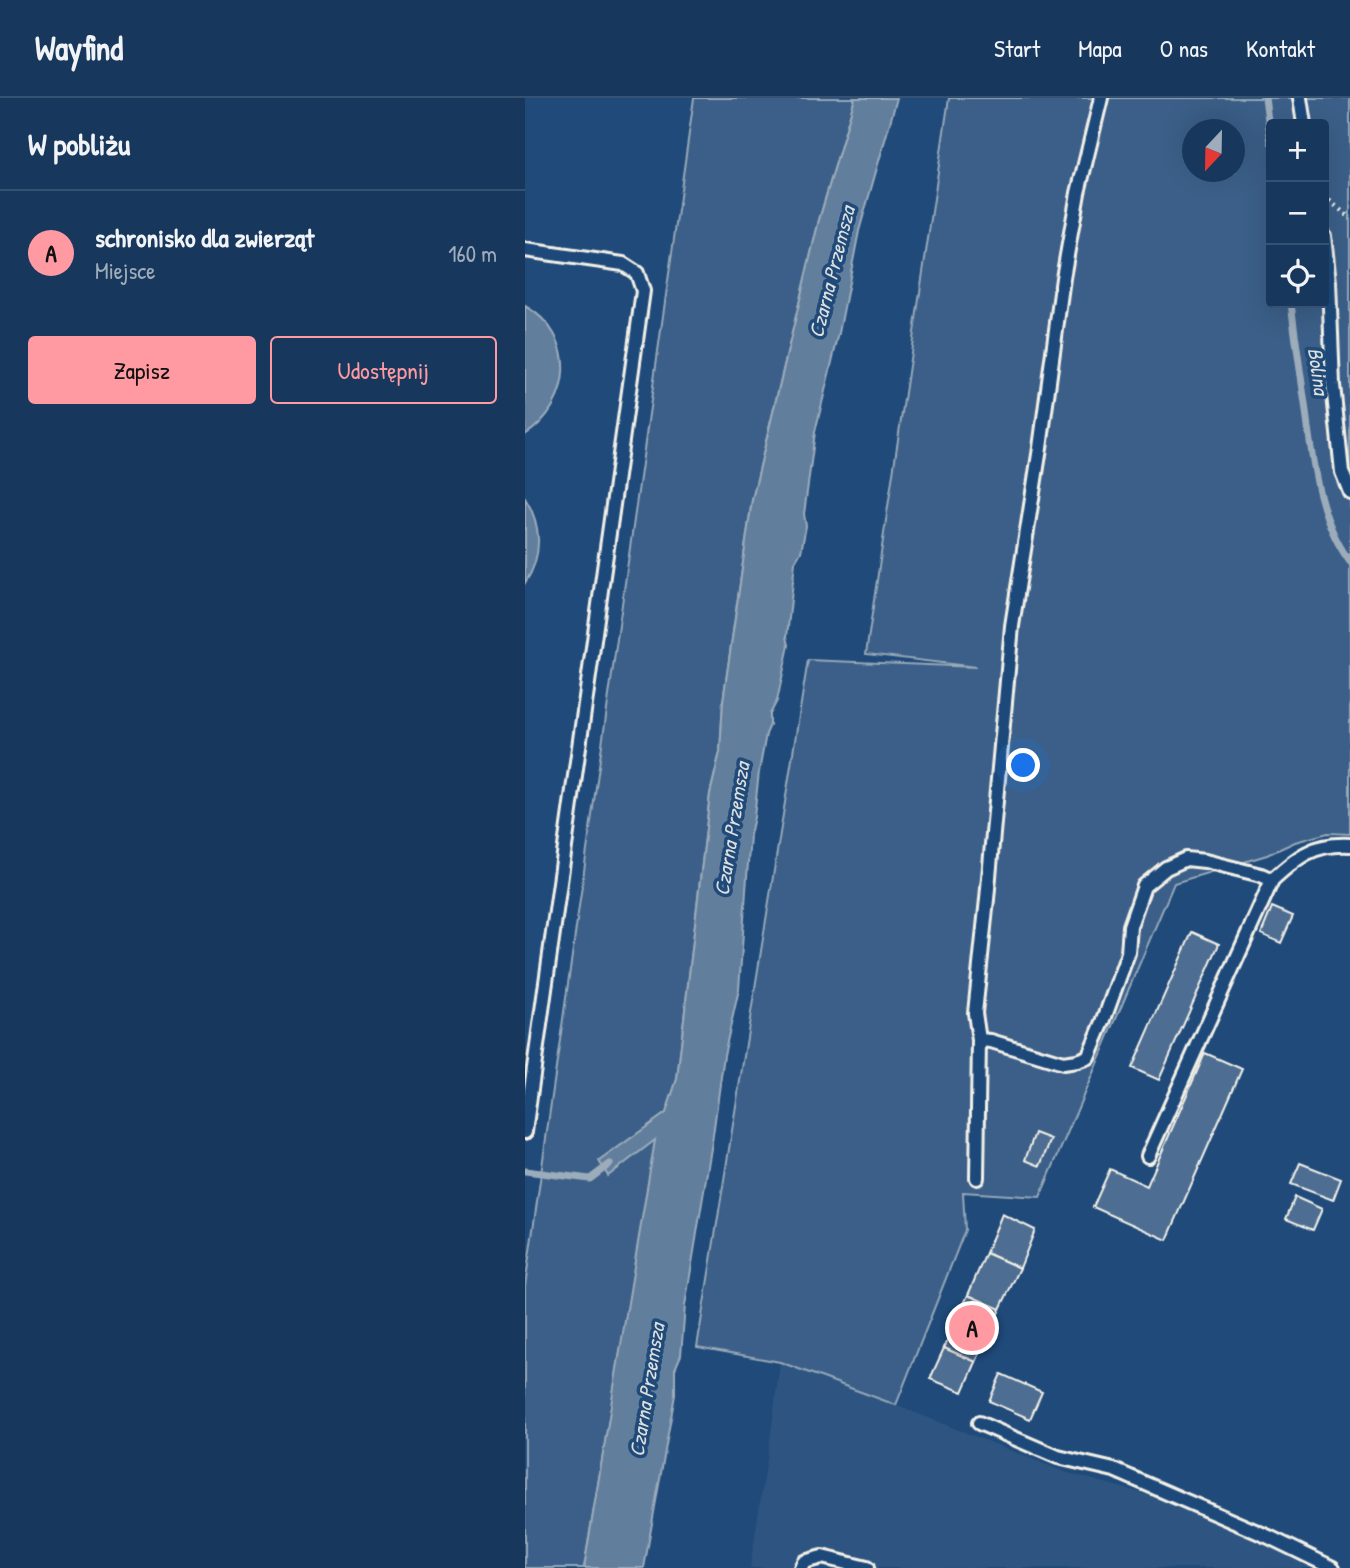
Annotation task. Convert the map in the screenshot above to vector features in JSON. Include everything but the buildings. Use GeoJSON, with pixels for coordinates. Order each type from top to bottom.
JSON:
{"type":"FeatureCollection","features":[{"type":"Feature","properties":{"kind":"lane"},"geometry":{"type":"LineString","coordinates":[[977,1178],[979,1040],[975,1013],[1012,626],[1063,278],[1078,193],[1101,98]]}},
{"type":"Feature","properties":{"kind":"lane"},"geometry":{"type":"LineString","coordinates":[[1300,98],[1303,119]]}},
{"type":"Feature","properties":{"kind":"lane"},"geometry":{"type":"LineString","coordinates":[[1325,245],[1333,386],[1342,472],[1350,492]]}},
{"type":"Feature","properties":{"kind":"lane"},"geometry":{"type":"LineString","coordinates":[[525,250],[623,264],[637,273],[643,291],[525,1132]]}},
{"type":"Feature","properties":{"kind":"lane"},"geometry":{"type":"LineString","coordinates":[[1148,1156],[1272,880],[1309,850],[1337,844],[1350,845]]}},
{"type":"Feature","properties":{"kind":"lane"},"geometry":{"type":"LineString","coordinates":[[979,1040],[991,1041],[1063,1063],[1088,1057],[1128,953],[1130,926],[1144,886],[1166,868],[1186,859],[1205,861],[1272,880]]}},
{"type":"Feature","properties":{"kind":"lane"},"geometry":{"type":"LineString","coordinates":[[979,1423],[1058,1457],[1114,1470],[1269,1537],[1333,1568]]}},
{"type":"Feature","properties":{"kind":"lane"},"geometry":{"type":"LineString","coordinates":[[801,1568],[804,1562],[823,1557],[866,1568]]}},
{"type":"Feature","properties":{"kind":"path"},"geometry":{"type":"LineString","coordinates":[[1329,200],[1350,218]]}},
{"type":"Feature","properties":{"kind":"shaded area"},"geometry":{"type":"Polygon","coordinates":[[[694,98],[855,98],[819,220],[752,500],[723,701],[720,752],[710,794],[677,1079],[666,1113],[600,1161],[608,1175],[656,1139],[584,1568],[525,1568],[525,1286],[694,98]]]}},
{"type":"Feature","properties":{"kind":"shaded area"},"geometry":{"type":"Polygon","coordinates":[[[949,98],[1350,98],[1350,834],[1328,833],[1295,842],[1267,855],[1174,883],[1040,1197],[963,1192],[965,1230],[896,1405],[780,1362],[697,1347],[808,660],[976,667],[866,654],[949,98]]]}},
{"type":"Feature","properties":{"kind":"shaded area"},"geometry":{"type":"Polygon","coordinates":[[[780,1362],[1065,1472],[1163,1499],[1321,1568],[750,1568],[780,1362]]]}},
{"type":"Feature","properties":{"kind":"water","name":"Czarna Przemsza"},"geometry":{"type":"Polygon","coordinates":[[[855,98],[897,98],[859,231],[839,333],[815,432],[804,514],[806,526],[801,552],[795,562],[787,637],[789,645],[777,701],[770,714],[750,835],[739,989],[724,1055],[685,1306],[681,1355],[675,1369],[675,1395],[644,1568],[584,1568],[655,1140],[608,1176],[599,1161],[666,1113],[677,1079],[710,794],[720,752],[723,701],[752,500],[819,220],[855,98]]]}},
{"type":"Feature","properties":{"kind":"water"},"geometry":{"type":"Polygon","coordinates":[[[525,306],[542,319],[554,334],[561,351],[563,369],[561,388],[553,405],[541,421],[525,435],[525,306]]]}},
{"type":"Feature","properties":{"kind":"water"},"geometry":{"type":"Polygon","coordinates":[[[525,498],[535,519],[538,540],[535,562],[525,583],[525,498]]]}},
{"type":"Feature","properties":{"kind":"waterway","name":"Bolina"},"geometry":{"type":"LineString","coordinates":[[1265,98],[1268,119]]}},
{"type":"Feature","properties":{"kind":"waterway","name":"Bolina"},"geometry":{"type":"LineString","coordinates":[[1292,308],[1318,486],[1330,526],[1350,562]]}},
{"type":"Feature","properties":{"kind":"waterway"},"geometry":{"type":"LineString","coordinates":[[525,1171],[590,1179],[610,1164]]}},
{"type":"Feature","properties":{"kind":"place","name":"schronisko dla zwierząt"},"geometry":{"type":"Point","coordinates":[972,1328]}}]}
